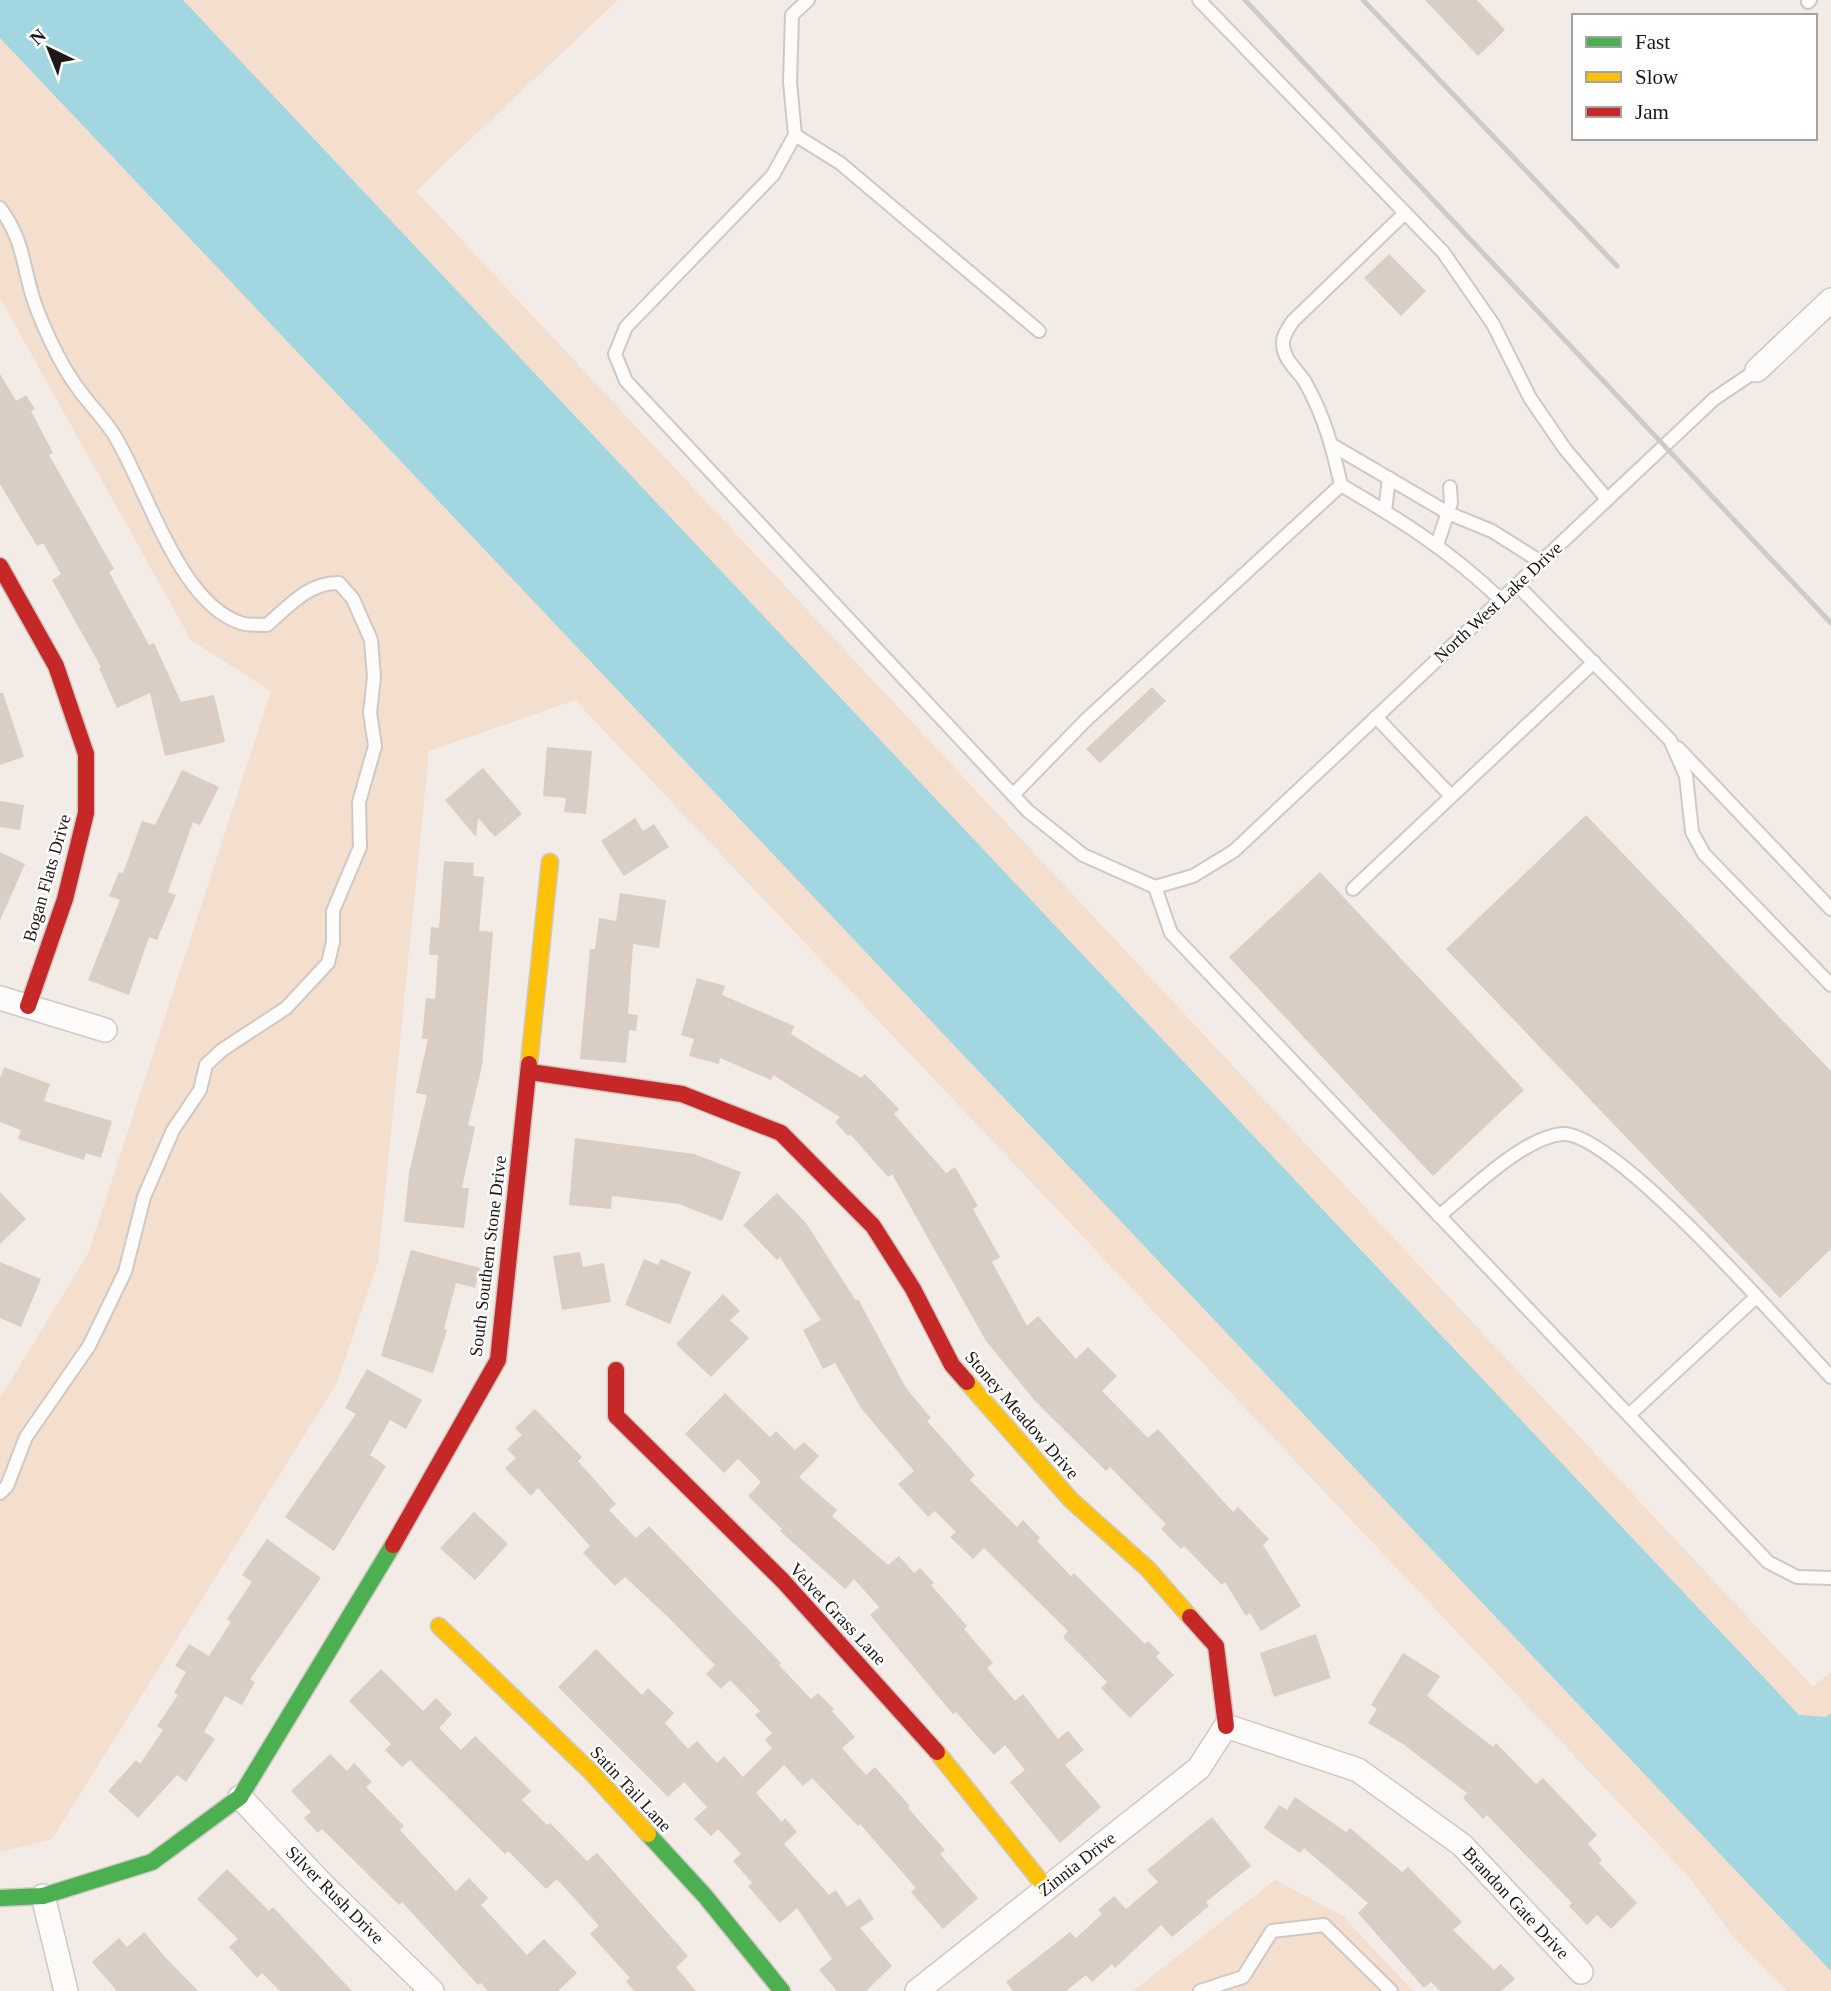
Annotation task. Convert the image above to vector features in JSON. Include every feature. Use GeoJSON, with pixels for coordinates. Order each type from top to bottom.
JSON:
{"type":"FeatureCollection","features":[{"type":"Feature","properties":{"kind":"street","name":"North West Lake Drive"},"geometry":{"type":"LineString","coordinates":[[1757,370],[1831,300]]}},
{"type":"Feature","properties":{"kind":"street","name":"Bogan Flats Drive"},"geometry":{"type":"LineString","coordinates":[[0,566],[56,666],[86,754],[86,813],[65,899],[28,1006]]}},
{"type":"Feature","properties":{"kind":"street","name":"South Southern Stone Drive"},"geometry":{"type":"LineString","coordinates":[[240,1797],[390,1550],[498,1360],[550,862]]}},
{"type":"Feature","properties":{"kind":"street"},"geometry":{"type":"LineString","coordinates":[[0,998],[105,1030]]}},
{"type":"Feature","properties":{"kind":"street","name":"Stoney Meadow Drive"},"geometry":{"type":"LineString","coordinates":[[530,1072],[682,1094],[781,1133],[873,1226],[912,1289],[951,1366],[1070,1500],[1148,1569],[1216,1646],[1226,1726]]}},
{"type":"Feature","properties":{"kind":"street","name":"Velvet Grass Lane"},"geometry":{"type":"LineString","coordinates":[[616,1370],[616,1416],[783,1581],[914,1723],[1046,1888]]}},
{"type":"Feature","properties":{"kind":"street","name":"Satin Tail Lane"},"geometry":{"type":"LineString","coordinates":[[439,1626],[592,1773],[705,1896],[782,1991]]}},
{"type":"Feature","properties":{"kind":"street","name":"Zinnia Drive"},"geometry":{"type":"LineString","coordinates":[[917,1991],[1199,1768],[1226,1726]]}},
{"type":"Feature","properties":{"kind":"street","name":"Brandon Gate Drive"},"geometry":{"type":"LineString","coordinates":[[1226,1726],[1357,1770],[1462,1845],[1581,1972]]}},
{"type":"Feature","properties":{"kind":"street"},"geometry":{"type":"LineString","coordinates":[[0,1898],[43,1896],[152,1862],[240,1797]]}},
{"type":"Feature","properties":{"kind":"street","name":"Silver Rush Drive"},"geometry":{"type":"LineString","coordinates":[[240,1797],[321,1883],[432,1991]]}},
{"type":"Feature","properties":{"kind":"street"},"geometry":{"type":"LineString","coordinates":[[43,1896],[66,1991]]}},
{"type":"Feature","properties":{"kind":"lane"},"geometry":{"type":"LineString","coordinates":[[808,0],[792,15],[789,82],[795,135],[773,175],[626,327],[615,354],[626,382],[1028,811],[1083,855],[1155,887],[1171,933],[1768,1562],[1797,1577],[1831,1578]]}},
{"type":"Feature","properties":{"kind":"lane"},"geometry":{"type":"LineString","coordinates":[[1199,0],[1443,252],[1493,324],[1530,398],[1565,449],[1607,499]]}},
{"type":"Feature","properties":{"kind":"lane"},"geometry":{"type":"LineString","coordinates":[[795,135],[840,163],[1039,331]]}},
{"type":"Feature","properties":{"kind":"lane"},"geometry":{"type":"LineString","coordinates":[[0,208],[15,229],[37,310],[63,364],[77,388],[114,434],[177,559],[194,586],[218,611],[242,624],[267,625],[304,593],[323,583],[339,583],[353,599],[371,640],[374,677],[370,713],[375,746],[359,802],[360,847],[333,912],[333,942],[328,963],[286,1008],[222,1050],[206,1065],[200,1090],[173,1130],[144,1197],[125,1272],[89,1346],[26,1437],[6,1486],[0,1493]]}},
{"type":"Feature","properties":{"kind":"lane"},"geometry":{"type":"LineString","coordinates":[[1405,213],[1293,321],[1285,334],[1283,346],[1288,359],[1304,380],[1332,445],[1340,485],[1461,561],[1501,600]]}},
{"type":"Feature","properties":{"kind":"lane","name":"North West Lake Drive"},"geometry":{"type":"LineString","coordinates":[[1155,887],[1193,876],[1234,851],[1714,399],[1757,370]]}},
{"type":"Feature","properties":{"kind":"lane"},"geometry":{"type":"LineString","coordinates":[[1332,445],[1448,513],[1492,531],[1541,562]]}},
{"type":"Feature","properties":{"kind":"lane"},"geometry":{"type":"LineString","coordinates":[[1385,511],[1389,478]]}},
{"type":"Feature","properties":{"kind":"lane"},"geometry":{"type":"LineString","coordinates":[[1013,795],[1086,720],[1340,485]]}},
{"type":"Feature","properties":{"kind":"lane"},"geometry":{"type":"LineString","coordinates":[[1437,545],[1448,513],[1450,487]]}},
{"type":"Feature","properties":{"kind":"lane"},"geometry":{"type":"LineString","coordinates":[[1517,584],[1831,909]]}},
{"type":"Feature","properties":{"kind":"lane"},"geometry":{"type":"LineString","coordinates":[[1353,888],[1594,662]]}},
{"type":"Feature","properties":{"kind":"lane"},"geometry":{"type":"LineString","coordinates":[[1376,717],[1451,796]]}},
{"type":"Feature","properties":{"kind":"lane"},"geometry":{"type":"LineString","coordinates":[[1670,740],[1686,776],[1692,832],[1704,854],[1831,985]]}},
{"type":"Feature","properties":{"kind":"lane"},"geometry":{"type":"LineString","coordinates":[[1440,1216],[1527,1146],[1563,1134],[1595,1146],[1645,1182],[1831,1377]]}},
{"type":"Feature","properties":{"kind":"lane"},"geometry":{"type":"LineString","coordinates":[[1629,1415],[1755,1298]]}},
{"type":"Feature","properties":{"kind":"lane"},"geometry":{"type":"LineString","coordinates":[[1200,1991],[1243,1978],[1272,1931],[1324,1925],[1391,1991]]}},
{"type":"Feature","properties":{"kind":"shaded area"},"geometry":{"type":"Polygon","coordinates":[[[0,0],[618,0],[416,191],[1813,1687],[1831,1672],[1831,1991],[1787,1991],[1731,1934],[1689,1877],[575,700],[429,751],[378,1262],[337,1383],[52,1839],[0,1852],[0,1398],[88,1254],[271,691],[191,640],[0,298],[0,0]]]}},
{"type":"Feature","properties":{"kind":"shaded area"},"geometry":{"type":"Polygon","coordinates":[[[1275,1880],[1343,1916],[1413,1991],[1133,1991],[1275,1880]]]}},
{"type":"Feature","properties":{"kind":"water"},"geometry":{"type":"Polygon","coordinates":[[[0,0],[183,0],[1799,1715],[1826,1717],[1831,1713],[1831,1971],[0,38],[0,0]]]}},
{"type":"Feature","properties":{"kind":"building"},"geometry":{"type":"Polygon","coordinates":[[[1425,0],[1477,0],[1505,30],[1478,56],[1425,0]]]}},
{"type":"Feature","properties":{"kind":"building"},"geometry":{"type":"Polygon","coordinates":[[[1389,254],[1426,291],[1401,316],[1364,278],[1389,254]]]}},
{"type":"Feature","properties":{"kind":"building"},"geometry":{"type":"Polygon","coordinates":[[[0,374],[16,401],[26,395],[35,409],[31,411],[53,453],[49,455],[114,569],[109,572],[149,645],[154,643],[181,702],[214,695],[225,742],[165,756],[150,693],[117,708],[99,668],[101,667],[52,580],[61,574],[43,543],[37,546],[0,484],[0,374]]]}},
{"type":"Feature","properties":{"kind":"building"},"geometry":{"type":"Polygon","coordinates":[[[1152,687],[1166,701],[1100,763],[1086,749],[1152,687]]]}},
{"type":"Feature","properties":{"kind":"building"},"geometry":{"type":"Polygon","coordinates":[[[0,693],[3,693],[24,757],[0,765],[0,693]]]}},
{"type":"Feature","properties":{"kind":"building"},"geometry":{"type":"Polygon","coordinates":[[[547,747],[592,751],[586,814],[564,812],[566,798],[543,796],[547,747]]]}},
{"type":"Feature","properties":{"kind":"building"},"geometry":{"type":"Polygon","coordinates":[[[483,768],[522,814],[495,837],[478,818],[476,837],[445,800],[483,768]]]}},
{"type":"Feature","properties":{"kind":"building"},"geometry":{"type":"Polygon","coordinates":[[[182,770],[219,787],[200,825],[193,822],[168,892],[176,895],[157,940],[149,937],[129,995],[88,980],[120,900],[109,896],[119,872],[123,873],[142,821],[155,825],[182,770]]]}},
{"type":"Feature","properties":{"kind":"building"},"geometry":{"type":"Polygon","coordinates":[[[0,801],[24,805],[20,830],[0,827],[0,801]]]}},
{"type":"Feature","properties":{"kind":"building"},"geometry":{"type":"Polygon","coordinates":[[[1586,815],[1831,1071],[1831,1249],[1780,1298],[1446,949],[1586,815]]]}},
{"type":"Feature","properties":{"kind":"building"},"geometry":{"type":"Polygon","coordinates":[[[635,818],[643,831],[654,824],[669,847],[624,876],[601,841],[635,818]]]}},
{"type":"Feature","properties":{"kind":"building"},"geometry":{"type":"Polygon","coordinates":[[[0,852],[25,864],[0,920],[0,852]]]}},
{"type":"Feature","properties":{"kind":"building"},"geometry":{"type":"Polygon","coordinates":[[[444,861],[474,863],[473,876],[484,877],[479,931],[493,932],[482,1066],[468,1125],[475,1127],[462,1188],[469,1188],[464,1228],[404,1222],[409,1173],[427,1095],[416,1093],[428,1039],[422,1039],[426,998],[435,999],[438,955],[429,955],[431,927],[439,928],[444,861]]]}},
{"type":"Feature","properties":{"kind":"building"},"geometry":{"type":"Polygon","coordinates":[[[1320,872],[1524,1090],[1433,1176],[1229,957],[1320,872]]]}},
{"type":"Feature","properties":{"kind":"building"},"geometry":{"type":"Polygon","coordinates":[[[620,893],[666,900],[659,948],[633,944],[628,1014],[638,1015],[636,1031],[629,1030],[626,1063],[580,1059],[590,949],[595,949],[599,918],[616,921],[620,893]]]}},
{"type":"Feature","properties":{"kind":"building"},"geometry":{"type":"Polygon","coordinates":[[[697,978],[725,986],[722,995],[794,1026],[791,1034],[861,1078],[865,1074],[899,1109],[894,1114],[946,1173],[955,1167],[978,1206],[973,1209],[1000,1257],[992,1262],[1027,1326],[1038,1316],[1076,1359],[1088,1347],[1117,1376],[1102,1391],[1148,1438],[1158,1429],[1233,1512],[1238,1507],[1269,1539],[1263,1545],[1301,1606],[1261,1631],[1250,1613],[1246,1616],[1225,1582],[1222,1585],[1184,1546],[1181,1549],[1161,1529],[1166,1524],[1110,1467],[1106,1471],[1035,1401],[986,1341],[892,1174],[888,1177],[850,1134],[848,1136],[835,1122],[840,1117],[773,1075],[771,1080],[720,1058],[719,1064],[689,1056],[694,1039],[681,1035],[697,978]]]}},
{"type":"Feature","properties":{"kind":"building"},"geometry":{"type":"Polygon","coordinates":[[[4,1067],[50,1084],[44,1101],[112,1121],[101,1158],[86,1153],[84,1160],[18,1139],[21,1130],[0,1122],[0,1078],[4,1067]]]}},
{"type":"Feature","properties":{"kind":"building"},"geometry":{"type":"Polygon","coordinates":[[[575,1138],[694,1154],[741,1172],[722,1221],[679,1204],[612,1196],[611,1209],[569,1205],[575,1138]]]}},
{"type":"Feature","properties":{"kind":"building"},"geometry":{"type":"Polygon","coordinates":[[[0,1192],[26,1219],[0,1244],[0,1192]]]}},
{"type":"Feature","properties":{"kind":"building"},"geometry":{"type":"Polygon","coordinates":[[[777,1193],[806,1223],[856,1301],[858,1299],[906,1388],[931,1418],[927,1421],[975,1475],[970,1480],[1017,1527],[1023,1520],[1040,1538],[1037,1541],[1071,1576],[1074,1573],[1145,1644],[1148,1641],[1160,1653],[1156,1657],[1174,1675],[1130,1718],[1101,1688],[1107,1682],[1063,1637],[1068,1631],[984,1548],[973,1559],[950,1537],[956,1532],[935,1511],[928,1517],[898,1484],[914,1471],[861,1408],[835,1363],[823,1369],[803,1330],[821,1320],[780,1257],[777,1260],[743,1225],[777,1193]]]}},
{"type":"Feature","properties":{"kind":"building"},"geometry":{"type":"Polygon","coordinates":[[[411,1250],[480,1268],[475,1288],[456,1283],[444,1329],[447,1330],[433,1373],[381,1356],[411,1250]]]}},
{"type":"Feature","properties":{"kind":"building"},"geometry":{"type":"Polygon","coordinates":[[[580,1252],[583,1267],[604,1263],[611,1302],[562,1310],[553,1256],[580,1252]]]}},
{"type":"Feature","properties":{"kind":"building"},"geometry":{"type":"Polygon","coordinates":[[[644,1259],[658,1265],[661,1259],[691,1272],[670,1324],[625,1305],[644,1259]]]}},
{"type":"Feature","properties":{"kind":"building"},"geometry":{"type":"Polygon","coordinates":[[[0,1262],[41,1279],[21,1327],[0,1318],[0,1262]]]}},
{"type":"Feature","properties":{"kind":"building"},"geometry":{"type":"Polygon","coordinates":[[[723,1294],[740,1311],[730,1320],[749,1338],[711,1377],[676,1344],[723,1294]]]}},
{"type":"Feature","properties":{"kind":"building"},"geometry":{"type":"Polygon","coordinates":[[[367,1369],[422,1400],[406,1429],[390,1420],[370,1455],[386,1466],[334,1551],[285,1517],[356,1414],[345,1408],[367,1369]]]}},
{"type":"Feature","properties":{"kind":"building"},"geometry":{"type":"Polygon","coordinates":[[[725,1393],[770,1437],[776,1431],[795,1450],[804,1442],[819,1456],[799,1477],[837,1510],[832,1516],[888,1565],[899,1556],[914,1573],[920,1568],[934,1583],[931,1585],[967,1626],[964,1629],[993,1663],[987,1668],[1015,1701],[1023,1694],[1058,1739],[1068,1731],[1084,1750],[1065,1765],[1101,1807],[1060,1843],[1010,1782],[1025,1770],[1005,1745],[994,1755],[956,1712],[953,1714],[870,1615],[879,1607],[854,1579],[845,1589],[780,1531],[782,1529],[748,1496],[761,1482],[738,1459],[724,1473],[685,1434],[725,1393]]]}},
{"type":"Feature","properties":{"kind":"building"},"geometry":{"type":"Polygon","coordinates":[[[535,1409],[582,1457],[578,1461],[616,1504],[609,1510],[636,1538],[649,1526],[781,1663],[779,1665],[811,1699],[818,1693],[834,1709],[832,1711],[855,1737],[842,1748],[866,1775],[875,1767],[945,1850],[940,1854],[978,1898],[943,1929],[911,1892],[916,1888],[860,1824],[858,1826],[812,1778],[803,1786],[784,1765],[756,1793],[782,1822],[785,1818],[797,1832],[784,1844],[829,1895],[836,1890],[847,1907],[860,1898],[874,1919],[860,1928],[892,1966],[866,1991],[837,1991],[819,1970],[832,1959],[797,1908],[780,1923],[748,1886],[752,1883],[733,1861],[741,1854],[718,1829],[711,1836],[694,1819],[707,1807],[684,1782],[668,1797],[558,1687],[596,1649],[642,1695],[648,1688],[674,1713],[665,1723],[688,1749],[697,1741],[717,1763],[724,1756],[743,1777],[772,1748],[765,1740],[772,1733],[755,1715],[760,1711],[730,1680],[721,1689],[706,1674],[715,1665],[625,1577],[615,1586],[583,1553],[590,1546],[538,1488],[531,1496],[505,1468],[516,1458],[507,1449],[522,1435],[515,1428],[535,1409]]]}},
{"type":"Feature","properties":{"kind":"building"},"geometry":{"type":"Polygon","coordinates":[[[474,1512],[508,1544],[475,1580],[440,1548],[474,1512]]]}},
{"type":"Feature","properties":{"kind":"building"},"geometry":{"type":"Polygon","coordinates":[[[267,1539],[321,1578],[250,1679],[255,1682],[242,1705],[225,1696],[204,1732],[215,1739],[186,1782],[177,1775],[138,1818],[108,1791],[136,1760],[140,1764],[163,1730],[157,1726],[178,1695],[174,1693],[186,1672],[175,1666],[189,1644],[209,1656],[231,1622],[227,1619],[252,1582],[242,1575],[267,1539]]]}},
{"type":"Feature","properties":{"kind":"building"},"geometry":{"type":"Polygon","coordinates":[[[1316,1634],[1331,1678],[1274,1697],[1260,1653],[1316,1634]]]}},
{"type":"Feature","properties":{"kind":"building"},"geometry":{"type":"Polygon","coordinates":[[[1403,1653],[1440,1676],[1427,1696],[1493,1747],[1496,1743],[1536,1784],[1543,1778],[1597,1835],[1588,1844],[1602,1860],[1599,1863],[1637,1903],[1611,1929],[1597,1915],[1587,1925],[1569,1906],[1572,1903],[1487,1815],[1483,1819],[1463,1798],[1467,1793],[1403,1744],[1368,1723],[1377,1709],[1371,1705],[1403,1653]]]}},
{"type":"Feature","properties":{"kind":"building"},"geometry":{"type":"Polygon","coordinates":[[[381,1669],[423,1711],[436,1698],[452,1714],[439,1728],[461,1750],[475,1736],[531,1791],[522,1800],[547,1825],[550,1823],[587,1861],[597,1853],[688,1956],[676,1967],[696,1991],[634,1991],[626,1981],[630,1978],[590,1934],[599,1926],[557,1879],[546,1889],[508,1851],[505,1854],[410,1760],[402,1767],[385,1750],[391,1744],[349,1701],[381,1669]]]}},
{"type":"Feature","properties":{"kind":"building"},"geometry":{"type":"Polygon","coordinates":[[[330,1754],[347,1771],[354,1763],[372,1782],[366,1787],[404,1826],[400,1830],[456,1891],[469,1878],[488,1898],[481,1905],[527,1955],[544,1939],[577,1973],[558,1991],[488,1991],[481,1983],[478,1985],[402,1902],[399,1905],[322,1829],[318,1833],[304,1818],[311,1812],[291,1791],[330,1754]]]}},
{"type":"Feature","properties":{"kind":"building"},"geometry":{"type":"Polygon","coordinates":[[[1295,1797],[1346,1832],[1350,1828],[1402,1872],[1408,1867],[1462,1922],[1453,1930],[1494,1970],[1501,1964],[1515,1979],[1501,1991],[1440,1991],[1431,1982],[1424,1988],[1358,1913],[1368,1903],[1304,1848],[1300,1853],[1264,1828],[1279,1805],[1287,1810],[1295,1797]]]}},
{"type":"Feature","properties":{"kind":"building"},"geometry":{"type":"Polygon","coordinates":[[[1212,1817],[1251,1866],[1206,1902],[1209,1906],[1172,1937],[1161,1925],[1115,1968],[1112,1964],[1092,1982],[1086,1975],[1066,1991],[1013,1991],[1006,1982],[1070,1932],[1076,1938],[1102,1914],[1098,1910],[1114,1896],[1126,1909],[1158,1882],[1147,1870],[1212,1817]]]}},
{"type":"Feature","properties":{"kind":"building"},"geometry":{"type":"Polygon","coordinates":[[[227,1869],[269,1911],[273,1907],[352,1991],[280,1991],[262,1973],[257,1978],[229,1947],[238,1939],[197,1899],[227,1869]]]}},
{"type":"Feature","properties":{"kind":"building"},"geometry":{"type":"Polygon","coordinates":[[[144,1932],[198,1991],[117,1991],[92,1962],[119,1938],[127,1947],[144,1932]]]}},
{"type":"Feature","properties":{"kind":"railway"},"geometry":{"type":"LineString","coordinates":[[1245,0],[1831,623]]}},
{"type":"Feature","properties":{"kind":"railway"},"geometry":{"type":"LineString","coordinates":[[1363,0],[1617,266]]}},
{"type":"Feature","properties":{"kind":"traffic: fast"},"geometry":{"type":"LineString","coordinates":[[0,1898],[43,1896],[152,1862],[240,1797],[393,1545]]}},
{"type":"Feature","properties":{"kind":"traffic: fast"},"geometry":{"type":"LineString","coordinates":[[648,1834],[705,1896],[782,1991]]}},
{"type":"Feature","properties":{"kind":"traffic: slow"},"geometry":{"type":"LineString","coordinates":[[529,1064],[550,862]]}},
{"type":"Feature","properties":{"kind":"traffic: slow"},"geometry":{"type":"LineString","coordinates":[[967,1382],[1071,1500],[1148,1569],[1190,1617]]}},
{"type":"Feature","properties":{"kind":"traffic: slow"},"geometry":{"type":"LineString","coordinates":[[439,1626],[592,1773],[648,1834]]}},
{"type":"Feature","properties":{"kind":"traffic: slow"},"geometry":{"type":"LineString","coordinates":[[937,1752],[1046,1888]]}},
{"type":"Feature","properties":{"kind":"traffic: jam"},"geometry":{"type":"LineString","coordinates":[[0,566],[56,666],[86,754],[86,813],[65,899],[28,1006]]}},
{"type":"Feature","properties":{"kind":"traffic: jam"},"geometry":{"type":"LineString","coordinates":[[393,1545],[498,1360],[529,1064]]}},
{"type":"Feature","properties":{"kind":"traffic: jam"},"geometry":{"type":"LineString","coordinates":[[530,1072],[682,1094],[781,1133],[873,1226],[913,1289],[952,1365],[967,1382]]}},
{"type":"Feature","properties":{"kind":"traffic: jam"},"geometry":{"type":"LineString","coordinates":[[616,1370],[616,1416],[783,1581],[937,1752]]}},
{"type":"Feature","properties":{"kind":"traffic: jam"},"geometry":{"type":"LineString","coordinates":[[1190,1617],[1216,1646],[1226,1726]]}}]}
